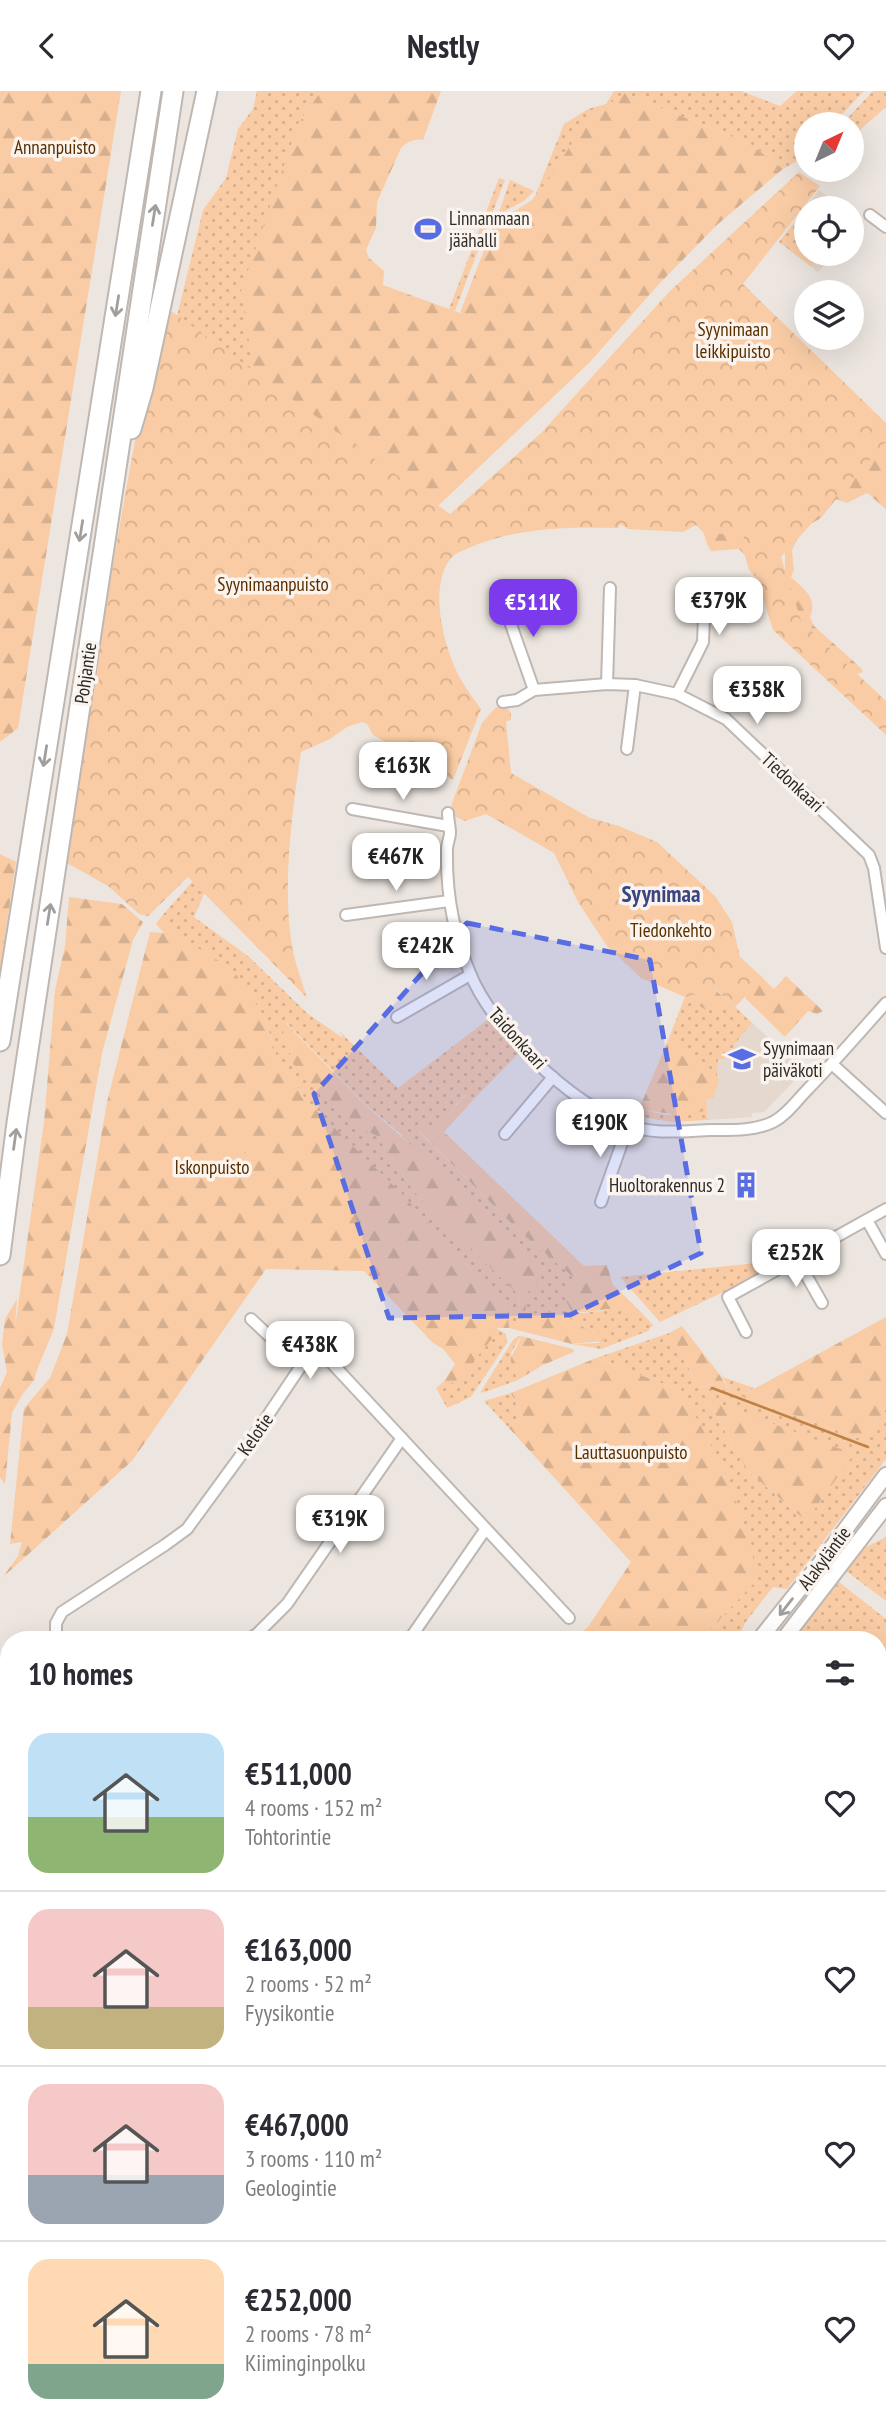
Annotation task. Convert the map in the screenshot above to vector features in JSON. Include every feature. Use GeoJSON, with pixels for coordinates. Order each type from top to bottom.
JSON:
{"type":"FeatureCollection","features":[{"type":"Feature","properties":{"kind":"highway","name":"Pohjantie"},"geometry":{"type":"LineString","coordinates":[[0,1041],[151,91]]}},
{"type":"Feature","properties":{"kind":"highway","name":"Pohjantie"},"geometry":{"type":"LineString","coordinates":[[0,1255],[19,1109],[173,91]]}},
{"type":"Feature","properties":{"kind":"highway"},"geometry":{"type":"LineString","coordinates":[[110,501],[144,389],[207,91]]}},
{"type":"Feature","properties":{"kind":"highway"},"geometry":{"type":"LineString","coordinates":[[183,203],[208,137],[217,91]]}},
{"type":"Feature","properties":{"kind":"main road","name":"Alakyläntie"},"geometry":{"type":"LineString","coordinates":[[766,1631],[886,1475]]}},
{"type":"Feature","properties":{"kind":"main road","name":"Alakyläntie"},"geometry":{"type":"LineString","coordinates":[[790,1631],[886,1506]]}},
{"type":"Feature","properties":{"kind":"street"},"geometry":{"type":"LineString","coordinates":[[870,215],[886,227]]}},
{"type":"Feature","properties":{"kind":"street"},"geometry":{"type":"LineString","coordinates":[[607,684],[610,588]]}},
{"type":"Feature","properties":{"kind":"street"},"geometry":{"type":"LineString","coordinates":[[677,694],[703,642],[705,591],[701,590]]}},
{"type":"Feature","properties":{"kind":"street"},"geometry":{"type":"LineString","coordinates":[[502,599],[534,689]]}},
{"type":"Feature","properties":{"kind":"street","name":"Tiedonkaari"},"geometry":{"type":"LineString","coordinates":[[503,702],[517,700],[534,689],[607,684],[635,685],[677,694],[726,719],[870,855],[886,948]]}},
{"type":"Feature","properties":{"kind":"street"},"geometry":{"type":"LineString","coordinates":[[627,749],[635,685]]}},
{"type":"Feature","properties":{"kind":"street"},"geometry":{"type":"LineString","coordinates":[[352,809],[448,826]]}},
{"type":"Feature","properties":{"kind":"street","name":"Taidonkaari"},"geometry":{"type":"LineString","coordinates":[[448,813],[449,901],[470,975],[483,999],[507,1031],[553,1077],[592,1107],[628,1126],[679,1132],[766,1124],[786,1112],[832,1063]]}},
{"type":"Feature","properties":{"kind":"street"},"geometry":{"type":"LineString","coordinates":[[346,915],[449,901]]}},
{"type":"Feature","properties":{"kind":"street"},"geometry":{"type":"LineString","coordinates":[[397,1017],[470,975]]}},
{"type":"Feature","properties":{"kind":"street"},"geometry":{"type":"LineString","coordinates":[[886,1003],[832,1063],[886,1113]]}},
{"type":"Feature","properties":{"kind":"street"},"geometry":{"type":"LineString","coordinates":[[505,1134],[553,1077]]}},
{"type":"Feature","properties":{"kind":"street"},"geometry":{"type":"LineString","coordinates":[[601,1202],[628,1126]]}},
{"type":"Feature","properties":{"kind":"street"},"geometry":{"type":"LineString","coordinates":[[746,1332],[728,1297],[886,1209]]}},
{"type":"Feature","properties":{"kind":"street"},"geometry":{"type":"LineString","coordinates":[[867,1220],[886,1254]]}},
{"type":"Feature","properties":{"kind":"street"},"geometry":{"type":"LineString","coordinates":[[797,1259],[822,1303]]}},
{"type":"Feature","properties":{"kind":"street"},"geometry":{"type":"LineString","coordinates":[[251,1319],[301,1367],[313,1358],[328,1359],[569,1618]]}},
{"type":"Feature","properties":{"kind":"street","name":"Kelotie"},"geometry":{"type":"LineString","coordinates":[[56,1631],[56,1623],[62,1612],[187,1529],[301,1367]]}},
{"type":"Feature","properties":{"kind":"street"},"geometry":{"type":"LineString","coordinates":[[262,1631],[287,1604],[402,1438]]}},
{"type":"Feature","properties":{"kind":"street"},"geometry":{"type":"LineString","coordinates":[[416,1631],[485,1530]]}},
{"type":"Feature","properties":{"kind":"highlighted area"},"geometry":{"type":"Polygon","coordinates":[[[467,923],[650,960],[701,1253],[570,1315],[389,1318],[314,1094],[467,923]]]}},
{"type":"Feature","properties":{"kind":"shaded area"},"geometry":{"type":"Polygon","coordinates":[[[819,190],[827,196],[814,196],[819,190]]]}},
{"type":"Feature","properties":{"kind":"shaded area"},"geometry":{"type":"Polygon","coordinates":[[[794,222],[794,254],[779,242],[794,222]]]}},
{"type":"Feature","properties":{"kind":"shaded area"},"geometry":{"type":"Polygon","coordinates":[[[810,266],[824,266],[818,272],[810,266]]]}},
{"type":"Feature","properties":{"kind":"shaded area","name":"Syynimaan päiväkoti"},"geometry":{"type":"Polygon","coordinates":[[[716,989],[804,1071],[764,1112],[752,1113],[752,1117],[708,1120],[706,1099],[669,1038],[685,997],[716,989]]]}},
{"type":"Feature","properties":{"kind":"green space","name":"Annanpuisto"},"geometry":{"type":"Polygon","coordinates":[[[0,91],[121,91],[18,728],[0,742],[0,91]]]}},
{"type":"Feature","properties":{"kind":"green space"},"geometry":{"type":"Polygon","coordinates":[[[257,91],[321,91],[298,124],[270,471],[174,328],[203,210],[226,178],[238,129],[253,109],[257,91]]]}},
{"type":"Feature","properties":{"kind":"green space"},"geometry":{"type":"Polygon","coordinates":[[[321,91],[441,91],[423,140],[411,141],[401,148],[377,202],[376,228],[366,250],[369,258],[384,271],[383,285],[460,313],[494,224],[532,200],[590,119],[624,93],[750,144],[783,169],[718,224],[659,284],[590,362],[420,523],[270,471],[241,291],[298,124],[321,91]]]}},
{"type":"Feature","properties":{"kind":"green space"},"geometry":{"type":"Polygon","coordinates":[[[614,91],[741,91],[780,106],[797,91],[864,91],[844,112],[794,112],[794,163],[783,169],[750,144],[624,93],[590,119],[535,196],[564,124],[588,109],[606,104],[614,91]]]}},
{"type":"Feature","properties":{"kind":"green space"},"geometry":{"type":"Polygon","coordinates":[[[873,91],[886,91],[886,107],[864,126],[864,112],[853,112],[873,91]]]}},
{"type":"Feature","properties":{"kind":"green space","name":"Syynimaanpuisto"},"geometry":{"type":"Polygon","coordinates":[[[794,177],[794,182],[814,182],[820,186],[812,196],[794,196],[794,219],[743,284],[794,334],[794,350],[811,350],[886,423],[886,442],[781,557],[801,621],[886,701],[886,735],[773,630],[743,535],[704,533],[696,525],[683,532],[628,529],[621,524],[618,528],[581,527],[524,532],[461,551],[452,557],[440,583],[441,617],[448,650],[460,678],[481,709],[453,780],[373,735],[367,724],[362,722],[347,727],[330,739],[301,752],[292,824],[288,899],[292,946],[307,998],[188,877],[148,916],[139,914],[108,886],[65,862],[122,513],[163,305],[450,514],[542,432],[669,292],[794,177]]]}},
{"type":"Feature","properties":{"kind":"green space"},"geometry":{"type":"Polygon","coordinates":[[[499,178],[505,180],[455,311],[449,309],[499,178]]]}},
{"type":"Feature","properties":{"kind":"green space"},"geometry":{"type":"Polygon","coordinates":[[[510,180],[534,191],[524,201],[498,215],[510,180]]]}},
{"type":"Feature","properties":{"kind":"green space"},"geometry":{"type":"Polygon","coordinates":[[[793,224],[794,253],[779,242],[793,224]]]}},
{"type":"Feature","properties":{"kind":"green space"},"geometry":{"type":"Polygon","coordinates":[[[886,435],[886,509],[867,493],[847,503],[836,499],[821,518],[803,528],[792,550],[794,570],[791,577],[811,599],[810,617],[814,626],[861,668],[863,672],[857,674],[801,621],[785,572],[785,537],[886,435]]]}},
{"type":"Feature","properties":{"kind":"green space"},"geometry":{"type":"Polygon","coordinates":[[[746,525],[766,589],[749,570],[745,555],[739,549],[711,551],[700,527],[746,525]]]}},
{"type":"Feature","properties":{"kind":"green space","name":"Tiedonkehto"},"geometry":{"type":"Polygon","coordinates":[[[504,704],[511,713],[511,720],[506,721],[511,773],[590,818],[619,826],[657,842],[715,896],[732,922],[740,957],[763,978],[735,1007],[716,989],[685,997],[641,978],[607,946],[578,902],[554,853],[486,814],[465,821],[451,815],[452,803],[482,723],[495,708],[504,704]]]}},
{"type":"Feature","properties":{"kind":"green space"},"geometry":{"type":"Polygon","coordinates":[[[270,743],[194,917],[248,956],[308,1014],[343,1038],[340,1032],[398,1088],[490,1018],[521,1051],[474,1099],[465,1095],[444,1119],[419,1132],[519,1231],[573,1277],[571,1310],[582,1313],[615,1307],[639,1315],[638,1309],[653,1325],[648,1331],[601,1349],[572,1344],[600,1343],[585,1328],[557,1311],[525,1315],[528,1292],[401,1134],[364,1103],[285,1021],[355,1125],[377,1136],[413,1190],[438,1218],[520,1296],[517,1330],[509,1328],[508,1312],[403,1195],[307,1101],[277,1057],[264,1016],[176,935],[168,921],[161,917],[205,867],[270,743]]]}},
{"type":"Feature","properties":{"kind":"green space"},"geometry":{"type":"Polygon","coordinates":[[[0,854],[16,862],[0,970],[0,854]]]}},
{"type":"Feature","properties":{"kind":"green space"},"geometry":{"type":"Polygon","coordinates":[[[69,897],[122,904],[143,922],[133,940],[102,1053],[54,1328],[35,1379],[12,1413],[5,1484],[0,1478],[0,1388],[7,1372],[2,1344],[5,1319],[17,1299],[15,1327],[44,1122],[55,990],[65,946],[69,897]]]}},
{"type":"Feature","properties":{"kind":"green space","name":"Iskonpuisto"},"geometry":{"type":"Polygon","coordinates":[[[161,917],[168,921],[177,935],[233,970],[264,1016],[277,1057],[307,1101],[403,1195],[508,1312],[509,1328],[497,1328],[495,1335],[460,1378],[441,1390],[455,1364],[364,1271],[266,1269],[132,1461],[3,1577],[18,1556],[22,1542],[10,1544],[24,1408],[50,1378],[67,1334],[107,1102],[150,932],[164,933],[156,924],[161,917]]]}},
{"type":"Feature","properties":{"kind":"green space"},"geometry":{"type":"Polygon","coordinates":[[[740,957],[774,989],[786,976],[823,1011],[817,1014],[808,1011],[785,1037],[745,998],[751,988],[740,957]]]}},
{"type":"Feature","properties":{"kind":"green space"},"geometry":{"type":"Polygon","coordinates":[[[695,973],[735,1007],[706,1010],[685,997],[695,973]]]}},
{"type":"Feature","properties":{"kind":"green space"},"geometry":{"type":"Polygon","coordinates":[[[685,997],[706,1010],[735,1007],[752,1023],[733,1046],[741,1050],[731,1048],[724,1059],[718,1059],[717,1077],[720,1080],[717,1083],[669,1038],[685,997]]]}},
{"type":"Feature","properties":{"kind":"green space"},"geometry":{"type":"Polygon","coordinates":[[[284,1021],[363,1103],[435,1166],[539,1269],[542,1281],[528,1292],[525,1315],[557,1311],[585,1328],[604,1334],[603,1341],[572,1344],[517,1330],[520,1296],[438,1218],[413,1190],[377,1136],[355,1125],[327,1101],[294,1065],[283,1035],[284,1021]]]}},
{"type":"Feature","properties":{"kind":"green space"},"geometry":{"type":"Polygon","coordinates":[[[669,1038],[719,1085],[714,1098],[706,1099],[707,1109],[704,1111],[684,1116],[639,1109],[669,1038]]]}},
{"type":"Feature","properties":{"kind":"green space"},"geometry":{"type":"Polygon","coordinates":[[[466,1095],[474,1099],[444,1132],[584,1266],[607,1265],[613,1285],[638,1309],[640,1315],[633,1318],[618,1309],[589,1312],[571,1310],[563,1295],[573,1277],[519,1231],[419,1131],[444,1119],[466,1095]]]}},
{"type":"Feature","properties":{"kind":"green space"},"geometry":{"type":"Polygon","coordinates":[[[639,1109],[667,1115],[707,1109],[708,1120],[671,1122],[637,1116],[639,1109]]]}},
{"type":"Feature","properties":{"kind":"green space"},"geometry":{"type":"Polygon","coordinates":[[[239,1123],[256,1141],[222,1175],[204,1158],[239,1123]]]}},
{"type":"Feature","properties":{"kind":"green space"},"geometry":{"type":"Polygon","coordinates":[[[767,1262],[772,1269],[660,1322],[620,1277],[767,1262]]]}},
{"type":"Feature","properties":{"kind":"green space"},"geometry":{"type":"Polygon","coordinates":[[[886,1317],[886,1409],[864,1440],[741,1396],[886,1317]]]}},
{"type":"Feature","properties":{"kind":"green space"},"geometry":{"type":"Polygon","coordinates":[[[682,1326],[731,1393],[711,1384],[700,1388],[669,1333],[682,1326]]]}},
{"type":"Feature","properties":{"kind":"green space"},"geometry":{"type":"Polygon","coordinates":[[[496,1328],[506,1334],[507,1343],[471,1397],[447,1408],[436,1388],[445,1381],[441,1387],[480,1352],[496,1328]]]}},
{"type":"Feature","properties":{"kind":"green space"},"geometry":{"type":"Polygon","coordinates":[[[669,1333],[700,1388],[711,1384],[730,1391],[718,1370],[723,1377],[754,1388],[742,1396],[864,1440],[886,1409],[886,1459],[787,1589],[773,1587],[741,1631],[709,1631],[755,1582],[682,1391],[596,1358],[669,1333]],[[708,1401],[747,1470],[806,1521],[853,1454],[708,1401]]]}},
{"type":"Feature","properties":{"kind":"green space"},"geometry":{"type":"Polygon","coordinates":[[[521,1336],[511,1353],[518,1380],[482,1393],[513,1340],[521,1336]]]}},
{"type":"Feature","properties":{"kind":"green space"},"geometry":{"type":"Polygon","coordinates":[[[521,1336],[573,1349],[574,1352],[543,1365],[518,1380],[511,1360],[521,1336]]]}},
{"type":"Feature","properties":{"kind":"green space","name":"Lauttasuonpuisto"},"geometry":{"type":"Polygon","coordinates":[[[596,1358],[682,1391],[725,1471],[752,1546],[755,1582],[709,1631],[583,1631],[631,1562],[509,1428],[522,1415],[511,1393],[596,1358]]]}},
{"type":"Feature","properties":{"kind":"green space"},"geometry":{"type":"Polygon","coordinates":[[[511,1393],[522,1415],[509,1428],[484,1401],[511,1393]]]}},
{"type":"Feature","properties":{"kind":"green space"},"geometry":{"type":"Polygon","coordinates":[[[708,1401],[854,1454],[806,1521],[747,1470],[708,1401]]]}},
{"type":"Feature","properties":{"kind":"green space"},"geometry":{"type":"Polygon","coordinates":[[[886,1537],[886,1601],[846,1571],[864,1548],[886,1537]]]}},
{"type":"Feature","properties":{"kind":"green space"},"geometry":{"type":"Polygon","coordinates":[[[839,1582],[886,1619],[886,1631],[799,1631],[839,1582]]]}},
{"type":"Feature","properties":{"kind":"waterway"},"geometry":{"type":"LineString","coordinates":[[712,1388],[868,1447]]}},
{"type":"Feature","properties":{"kind":"place","name":"Linnanmaan jäähalli"},"geometry":{"type":"Point","coordinates":[428,229]}},
{"type":"Feature","properties":{"kind":"place","name":"Syynimaan päiväkoti"},"geometry":{"type":"Point","coordinates":[742,1059]}},
{"type":"Feature","properties":{"kind":"place","name":"Huoltorakennus 2"},"geometry":{"type":"Point","coordinates":[746,1185]}},
{"type":"Feature","properties":{"kind":"district","name":"Syynimaa"},"geometry":{"type":"Point","coordinates":[661,893]}},
{"type":"Feature","properties":{"kind":"park label","name":"Syynimaan leikkipuisto"},"geometry":{"type":"Point","coordinates":[733,340]}}]}
